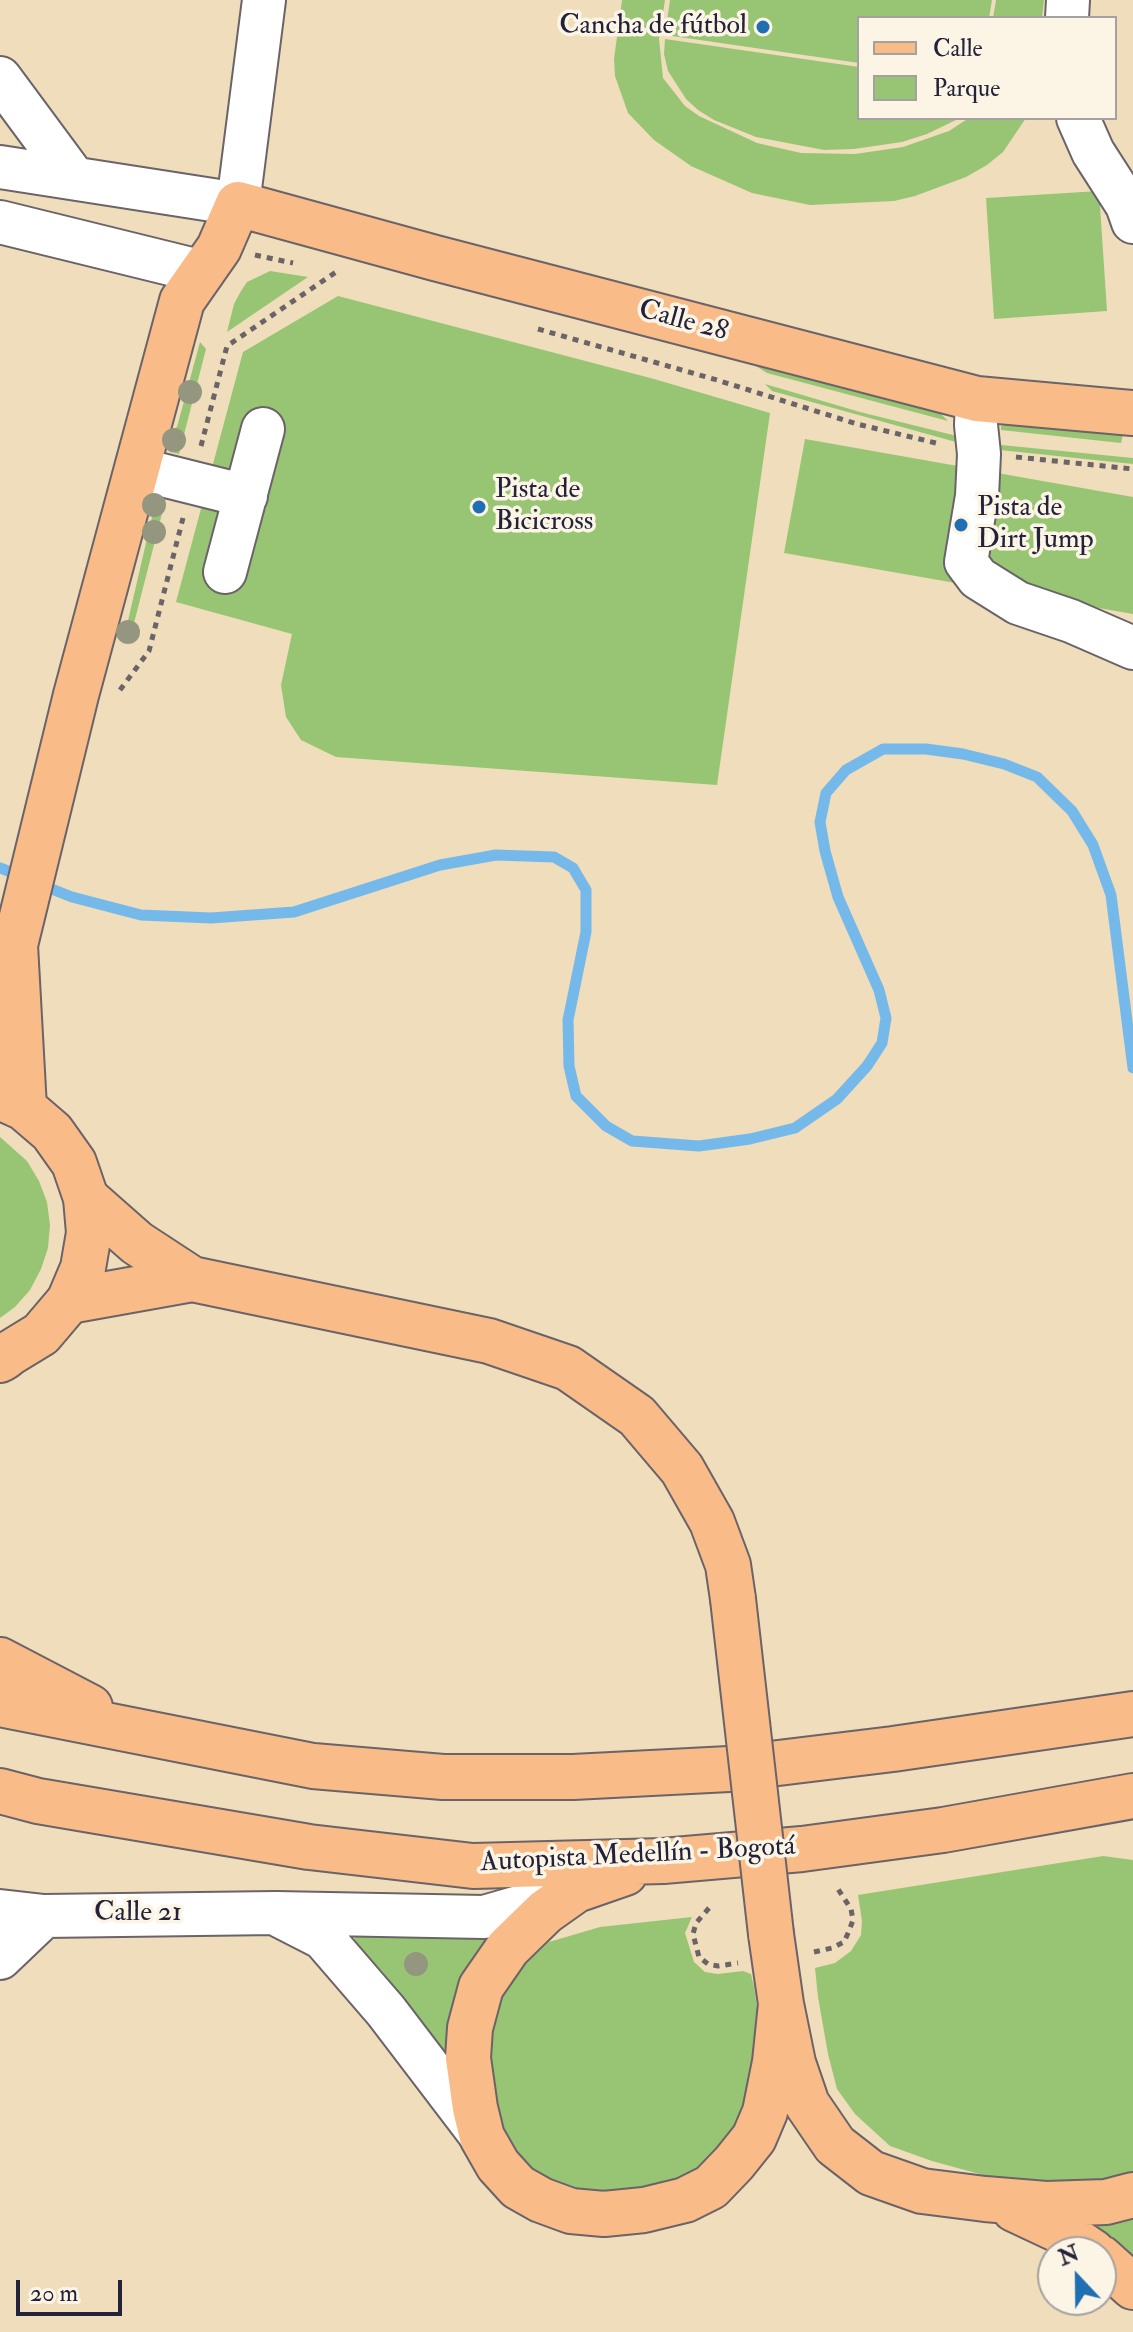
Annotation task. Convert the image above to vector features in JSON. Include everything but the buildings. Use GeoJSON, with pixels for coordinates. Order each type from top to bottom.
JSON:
{"type":"FeatureCollection","features":[{"type":"Feature","properties":{"kind":"main road"},"geometry":{"type":"LineString","coordinates":[[2,1359],[41,1334],[69,1301],[83,1268],[89,1233],[86,1198],[74,1163],[52,1132],[12,1102],[13,944],[182,301],[211,260],[238,204]]}},
{"type":"Feature","properties":{"kind":"main road","name":"Calle 28"},"geometry":{"type":"LineString","coordinates":[[238,204],[977,399],[1133,413]]}},
{"type":"Feature","properties":{"kind":"main road"},"geometry":{"type":"LineString","coordinates":[[86,1198],[137,1243],[192,1279],[489,1341],[568,1368],[637,1416],[682,1469],[712,1522],[728,1565],[781,2004],[793,2063],[807,2104],[835,2145],[871,2173],[922,2191],[1046,2204],[1106,2202],[1133,2195]]}},
{"type":"Feature","properties":{"kind":"main road"},"geometry":{"type":"LineString","coordinates":[[69,1301],[192,1279]]}},
{"type":"Feature","properties":{"kind":"main road"},"geometry":{"type":"LineString","coordinates":[[0,1660],[135,1730]]}},
{"type":"Feature","properties":{"kind":"main road"},"geometry":{"type":"LineString","coordinates":[[1082,1722],[1133,1701]]}},
{"type":"Feature","properties":{"kind":"main road"},"geometry":{"type":"LineString","coordinates":[[0,1704],[313,1766],[443,1777],[573,1777],[729,1769],[1133,1714]]}},
{"type":"Feature","properties":{"kind":"main road","name":"Autopista Medellín - Bogotá"},"geometry":{"type":"LineString","coordinates":[[0,1791],[38,1801],[309,1847],[473,1866],[663,1861],[802,1849],[943,1830],[1133,1796]]}},
{"type":"Feature","properties":{"kind":"main road"},"geometry":{"type":"LineString","coordinates":[[943,1830],[1023,1838],[1122,1825],[1133,1827]]}},
{"type":"Feature","properties":{"kind":"main road"},"geometry":{"type":"LineString","coordinates":[[663,1861],[576,1890],[523,1930],[481,1987],[470,2028],[468,2058],[482,2137],[498,2165],[518,2187],[571,2211],[604,2214],[644,2210],[685,2200],[711,2187],[754,2138],[768,2099],[781,2004]]}},
{"type":"Feature","properties":{"kind":"main road"},"geometry":{"type":"LineString","coordinates":[[985,2199],[1025,2213],[1069,2236]]}},
{"type":"Feature","properties":{"kind":"main road"},"geometry":{"type":"LineString","coordinates":[[1117,2272],[1133,2287]]}},
{"type":"Feature","properties":{"kind":"street"},"geometry":{"type":"LineString","coordinates":[[0,167],[238,204],[257,6]]}},
{"type":"Feature","properties":{"kind":"street"},"geometry":{"type":"LineString","coordinates":[[0,78],[74,178]]}},
{"type":"Feature","properties":{"kind":"street"},"geometry":{"type":"LineString","coordinates":[[1079,120],[1093,152],[1127,205],[1133,222]]}},
{"type":"Feature","properties":{"kind":"street"},"geometry":{"type":"LineString","coordinates":[[0,222],[211,260]]}},
{"type":"Feature","properties":{"kind":"street"},"geometry":{"type":"LineString","coordinates":[[977,399],[977,496],[966,562],[978,578],[1018,603],[1071,621],[1133,648]]}},
{"type":"Feature","properties":{"kind":"street"},"geometry":{"type":"LineString","coordinates":[[225,572],[263,429]]}},
{"type":"Feature","properties":{"kind":"street"},"geometry":{"type":"LineString","coordinates":[[138,469],[246,496]]}},
{"type":"Feature","properties":{"kind":"street","name":"Calle 21"},"geometry":{"type":"LineString","coordinates":[[0,1911],[44,1916],[276,1913],[484,1917],[576,1890]]}},
{"type":"Feature","properties":{"kind":"street"},"geometry":{"type":"LineString","coordinates":[[276,1913],[323,1938],[386,2011],[482,2137]]}},
{"type":"Feature","properties":{"kind":"street"},"geometry":{"type":"LineString","coordinates":[[0,1958],[44,1916]]}},
{"type":"Feature","properties":{"kind":"path"},"geometry":{"type":"LineString","coordinates":[[211,260],[305,266]]}},
{"type":"Feature","properties":{"kind":"path"},"geometry":{"type":"LineString","coordinates":[[320,269],[336,272]]}},
{"type":"Feature","properties":{"kind":"path"},"geometry":{"type":"LineString","coordinates":[[534,328],[857,424],[979,454],[1133,469]]}},
{"type":"Feature","properties":{"kind":"path"},"geometry":{"type":"LineString","coordinates":[[709,1908],[696,1923],[693,1934],[699,1957],[708,1964],[718,1966],[774,1950],[832,1948],[844,1942],[853,1920],[851,1909],[838,1889]]}},
{"type":"Feature","properties":{"kind":"green space"},"geometry":{"type":"Polygon","coordinates":[[[622,0],[665,0],[659,39],[663,78],[685,106],[699,116],[757,143],[801,153],[855,154],[903,147],[949,131],[966,120],[1025,120],[1003,152],[966,177],[894,201],[810,205],[752,193],[691,166],[654,140],[628,113],[615,76],[614,59],[622,0]]]}},
{"type":"Feature","properties":{"kind":"green space","name":"Cancha de fútbol"},"geometry":{"type":"Polygon","coordinates":[[[670,0],[992,0],[989,16],[857,16],[857,63],[665,35],[670,0]]]}},
{"type":"Feature","properties":{"kind":"green space"},"geometry":{"type":"Polygon","coordinates":[[[996,0],[1044,0],[1042,16],[993,16],[996,0]]]}},
{"type":"Feature","properties":{"kind":"green space"},"geometry":{"type":"Polygon","coordinates":[[[665,39],[857,67],[857,120],[956,120],[902,142],[854,149],[824,150],[756,137],[698,110],[686,99],[668,71],[665,39]]]}},
{"type":"Feature","properties":{"kind":"green space"},"geometry":{"type":"Polygon","coordinates":[[[1099,191],[1107,311],[994,319],[986,198],[1099,191]]]}},
{"type":"Feature","properties":{"kind":"green space"},"geometry":{"type":"Polygon","coordinates":[[[270,271],[308,277],[227,332],[234,304],[247,282],[270,271]]]}},
{"type":"Feature","properties":{"kind":"green space","name":"Pista de Bicicross"},"geometry":{"type":"Polygon","coordinates":[[[338,296],[654,379],[770,413],[717,785],[336,757],[301,740],[286,717],[281,685],[292,634],[176,602],[243,352],[338,296]]]}},
{"type":"Feature","properties":{"kind":"green space"},"geometry":{"type":"Polygon","coordinates":[[[200,342],[206,349],[179,454],[170,452],[165,444],[168,432],[177,427],[200,342]]]}},
{"type":"Feature","properties":{"kind":"green space"},"geometry":{"type":"Polygon","coordinates":[[[748,361],[940,413],[948,421],[767,373],[748,361]]]}},
{"type":"Feature","properties":{"kind":"green space"},"geometry":{"type":"Polygon","coordinates":[[[765,384],[957,436],[956,442],[772,391],[765,384]]]}},
{"type":"Feature","properties":{"kind":"green space"},"geometry":{"type":"Polygon","coordinates":[[[1013,423],[1123,435],[1121,443],[1001,430],[1001,426],[1013,423]]]}},
{"type":"Feature","properties":{"kind":"green space","name":"Pista de Dirt Jump"},"geometry":{"type":"Polygon","coordinates":[[[805,439],[1133,497],[1133,614],[784,553],[805,439]]]}},
{"type":"Feature","properties":{"kind":"green space"},"geometry":{"type":"Polygon","coordinates":[[[1001,445],[1133,458],[1133,464],[1000,450],[1001,445]]]}},
{"type":"Feature","properties":{"kind":"green space"},"geometry":{"type":"Polygon","coordinates":[[[158,491],[167,494],[132,631],[124,638],[152,517],[148,508],[150,496],[158,491]]]}},
{"type":"Feature","properties":{"kind":"green space"},"geometry":{"type":"Polygon","coordinates":[[[0,1137],[27,1161],[39,1181],[47,1202],[50,1225],[48,1248],[30,1290],[0,1318],[0,1137]]]}},
{"type":"Feature","properties":{"kind":"green space"},"geometry":{"type":"Polygon","coordinates":[[[1103,1856],[1133,1860],[1133,2173],[1103,2183],[1046,2183],[983,2175],[890,2146],[855,2114],[837,2089],[818,1997],[815,1968],[835,1963],[851,1951],[861,1935],[858,1895],[1103,1856]]]}},
{"type":"Feature","properties":{"kind":"green space"},"geometry":{"type":"Polygon","coordinates":[[[692,1917],[685,1933],[694,1962],[705,1972],[743,1971],[751,1974],[759,2021],[745,2118],[696,2172],[655,2188],[628,2193],[575,2193],[553,2184],[517,2155],[496,2114],[489,2049],[498,2001],[512,1977],[549,1942],[600,1927],[692,1917]]]}},
{"type":"Feature","properties":{"kind":"green space"},"geometry":{"type":"Polygon","coordinates":[[[482,1934],[485,1941],[460,1981],[447,2058],[382,1971],[361,1951],[354,1935],[482,1934]]]}},
{"type":"Feature","properties":{"kind":"green space"},"geometry":{"type":"Polygon","coordinates":[[[1133,2218],[1133,2272],[1117,2255],[1117,2236],[1099,2236],[1091,2228],[1133,2218]]]}},
{"type":"Feature","properties":{"kind":"waterway"},"geometry":{"type":"LineString","coordinates":[[39,884],[72,897],[141,915],[211,918],[294,912],[440,865],[496,855],[554,857],[573,868],[586,890],[586,932],[568,1020],[569,1066],[576,1096],[606,1126],[632,1141],[699,1146],[750,1139],[795,1128],[837,1099],[867,1066],[882,1043],[886,1018],[879,990],[838,897],[825,851],[820,822],[826,793],[846,770],[883,749],[926,749],[963,754],[1004,764],[1037,777],[1072,811],[1093,845],[1111,895],[1133,1068]]}},
{"type":"Feature","properties":{"kind":"waterway"},"geometry":{"type":"LineString","coordinates":[[0,868],[24,877]]}},
{"type":"Feature","properties":{"kind":"place","name":"Cancha de fútbol"},"geometry":{"type":"Point","coordinates":[763,27]}},
{"type":"Feature","properties":{"kind":"place","name":"Pista de Bicicross"},"geometry":{"type":"Point","coordinates":[479,507]}},
{"type":"Feature","properties":{"kind":"place","name":"Pista de Dirt Jump"},"geometry":{"type":"Point","coordinates":[961,525]}}]}
